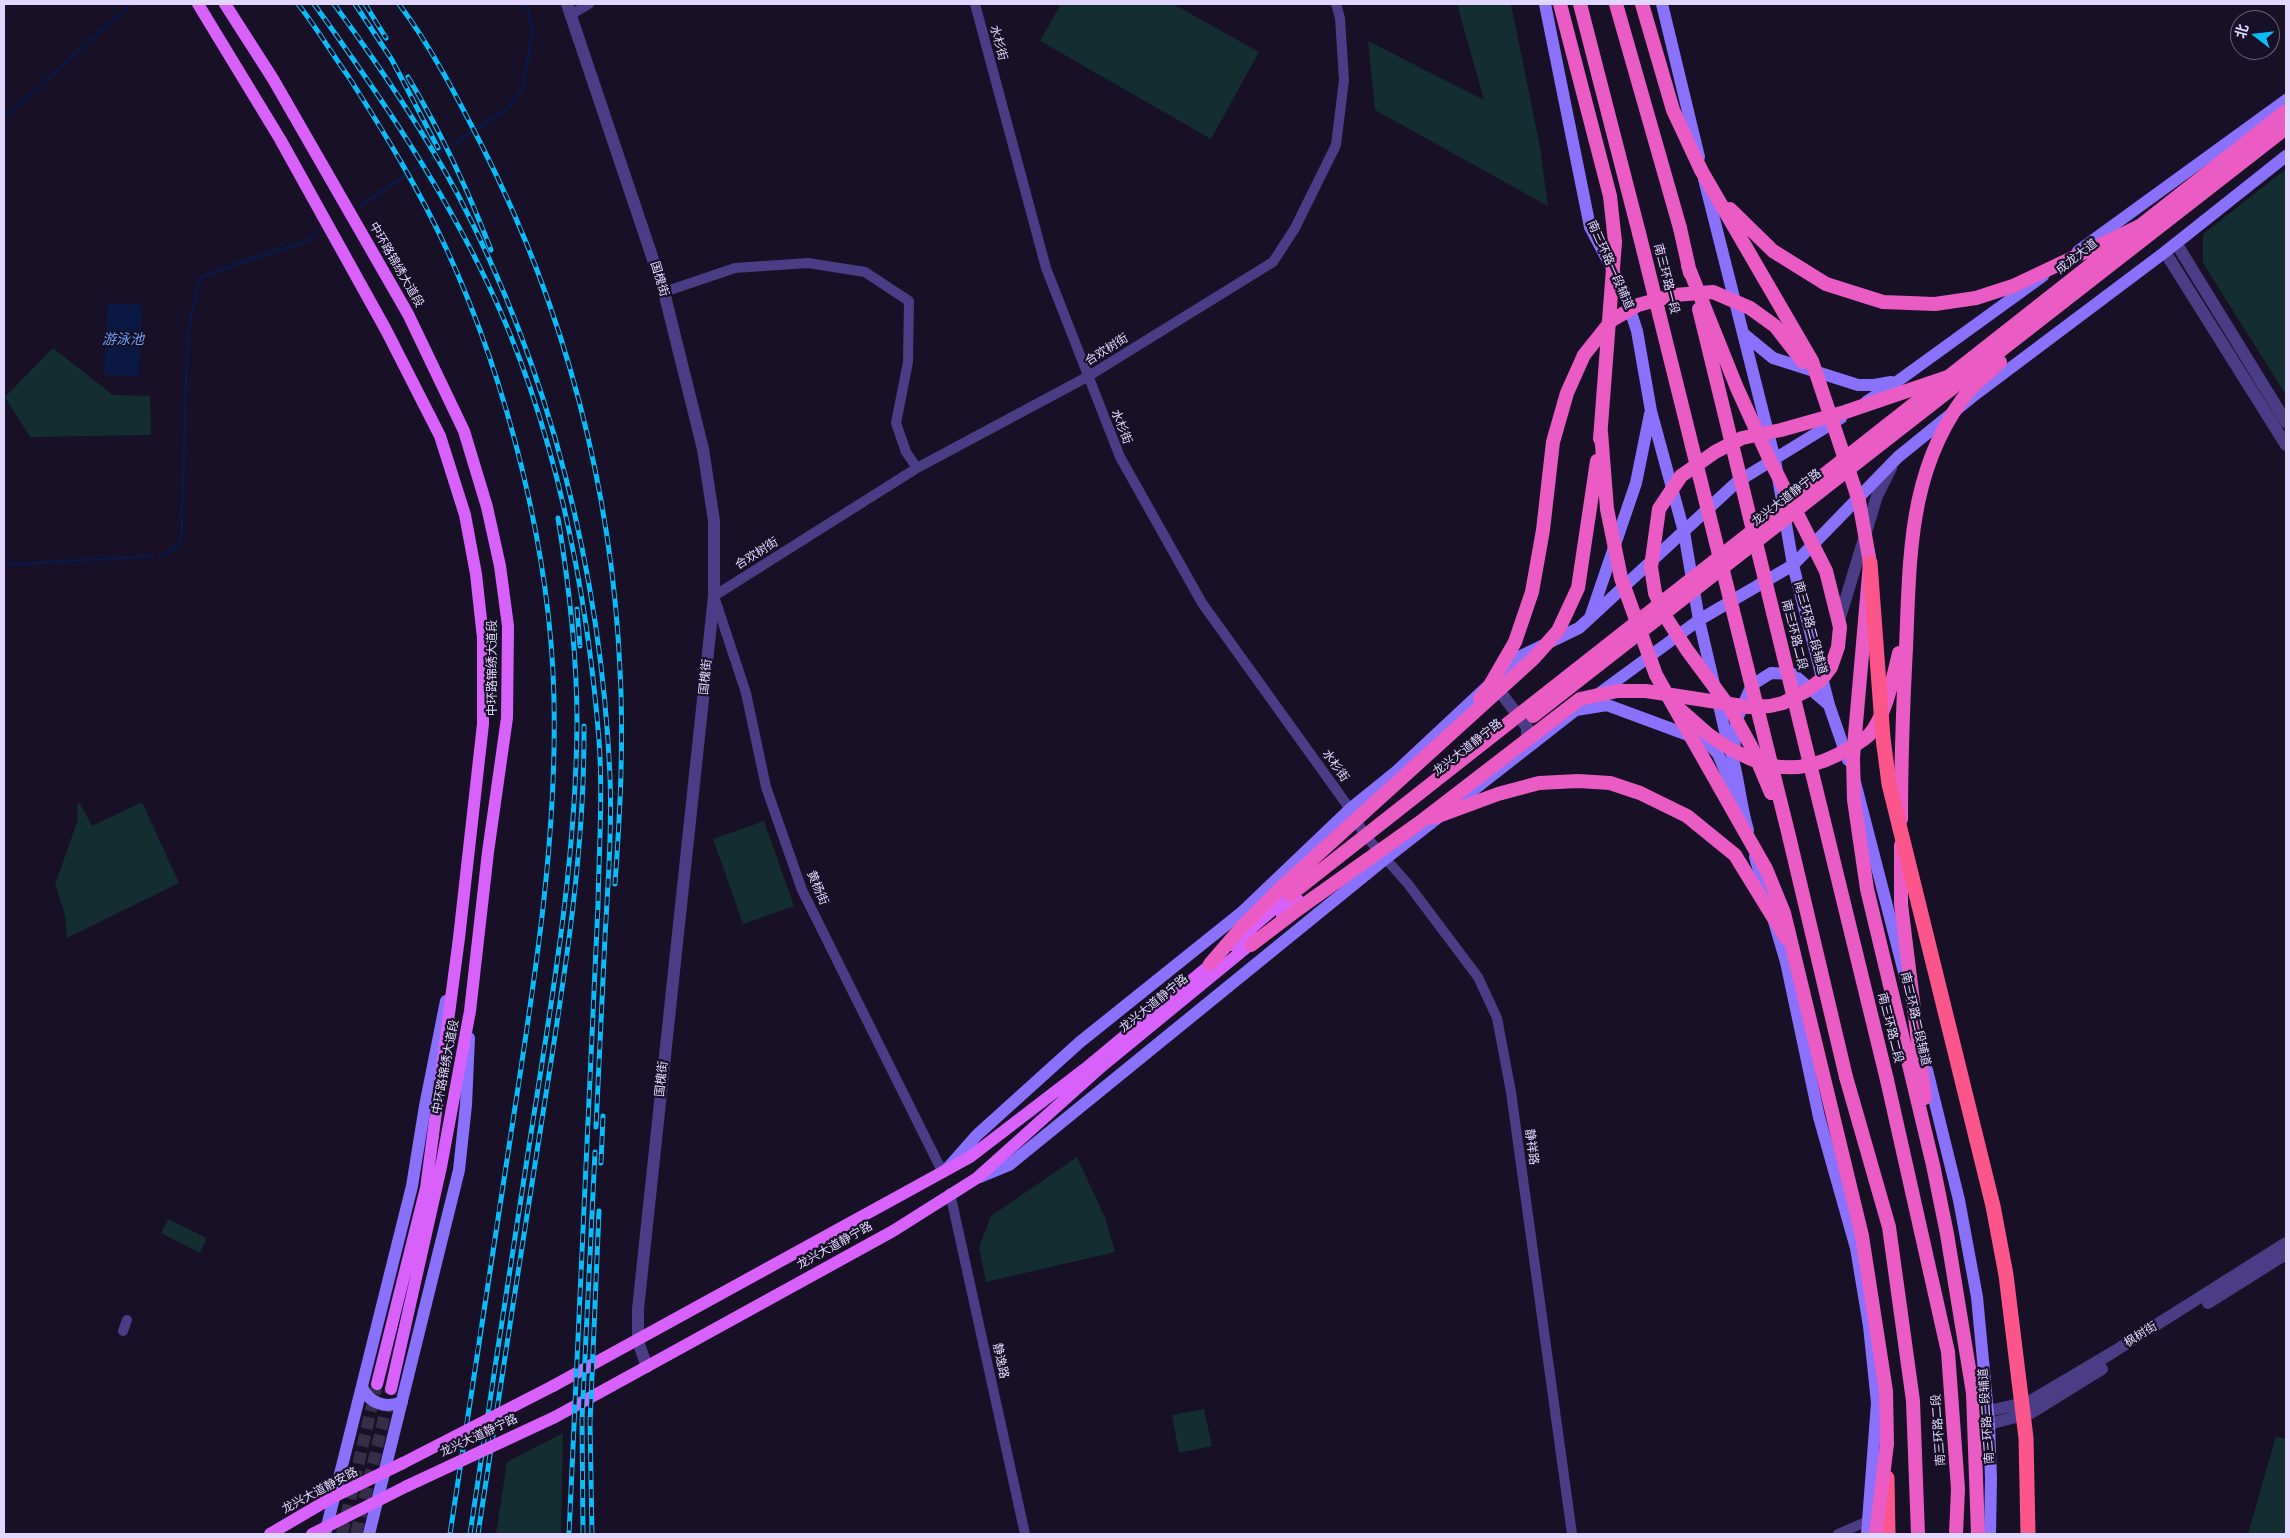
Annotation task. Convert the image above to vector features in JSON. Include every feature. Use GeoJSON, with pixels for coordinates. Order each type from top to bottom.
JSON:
{"type":"FeatureCollection","features":[{"type":"Feature","properties":{"kind":"highway"},"geometry":{"type":"LineString","coordinates":[[1251,946],[1293,897],[1456,728],[1533,659],[1558,631],[1578,588],[1601,432],[1614,242],[1611,205],[1560,4]]}},
{"type":"Feature","properties":{"kind":"highway","name":"南三环路一段"},"geometry":{"type":"LineString","coordinates":[[1580,4],[1721,562]]}},
{"type":"Feature","properties":{"kind":"highway","name":"南三环路一段"},"geometry":{"type":"LineString","coordinates":[[1616,4],[1680,228],[1754,536]]}},
{"type":"Feature","properties":{"kind":"highway"},"geometry":{"type":"LineString","coordinates":[[1643,7],[1673,110],[1700,170],[1812,361],[1859,501],[1870,563],[1883,738],[1889,784],[1993,1206],[2006,1275],[2026,1438],[2028,1534]]}},
{"type":"Feature","properties":{"kind":"highway","name":"成龙大道"},"geometry":{"type":"LineString","coordinates":[[1888,431],[2258,141],[2286,110]]}},
{"type":"Feature","properties":{"kind":"highway","name":"成龙大道"},"geometry":{"type":"LineString","coordinates":[[2258,141],[2286,128]]}},
{"type":"Feature","properties":{"kind":"highway"},"geometry":{"type":"LineString","coordinates":[[1700,170],[1734,214],[1773,251],[1826,284],[1884,302],[1935,304],[1976,298],[2013,286],[2146,229]]}},
{"type":"Feature","properties":{"kind":"highway"},"geometry":{"type":"LineString","coordinates":[[1933,1165],[1901,904],[1901,756],[1907,622],[1912,538],[1920,488],[1935,443],[1958,404],[1971,388],[2010,352],[2085,297],[2146,229]]}},
{"type":"Feature","properties":{"kind":"highway","name":"成龙大道"},"geometry":{"type":"LineString","coordinates":[[1888,431],[1948,377],[2146,229]]}},
{"type":"Feature","properties":{"kind":"highway"},"geometry":{"type":"LineString","coordinates":[[1210,964],[1241,928],[1419,823],[1580,699],[1618,690],[1748,707],[1770,706],[1783,703],[1806,691],[1822,679],[1831,667],[1838,647],[1840,627],[1826,571],[1768,456],[1741,396],[1688,266]]}},
{"type":"Feature","properties":{"kind":"highway"},"geometry":{"type":"LineString","coordinates":[[1456,728],[1489,688],[1515,642],[1532,592],[1543,530],[1553,442],[1566,393],[1584,355],[1612,320],[1638,304],[1674,295],[1713,292],[1750,308],[1775,326],[1799,355],[1828,404]]}},
{"type":"Feature","properties":{"kind":"highway"},"geometry":{"type":"LineString","coordinates":[[1788,832],[1752,748],[1730,708],[1667,619],[1655,593],[1651,567],[1659,509],[1680,476],[1715,452],[1742,438],[1781,430],[1836,414],[1948,377]]}},
{"type":"Feature","properties":{"kind":"highway","name":"龙兴大道静宁路"},"geometry":{"type":"LineString","coordinates":[[1293,897],[1888,431]]}},
{"type":"Feature","properties":{"kind":"highway"},"geometry":{"type":"LineString","coordinates":[[1601,432],[1606,509],[1621,578],[1656,675],[1766,870],[1784,913],[1862,1236],[1886,1391],[1888,1534]]}},
{"type":"Feature","properties":{"kind":"highway","name":"南三环路二段"},"geometry":{"type":"LineString","coordinates":[[1754,536],[1887,1080],[1948,1352],[1958,1489],[1956,1534]]}},
{"type":"Feature","properties":{"kind":"highway","name":"南三环路二段"},"geometry":{"type":"LineString","coordinates":[[1721,562],[1846,1077],[1889,1227],[1913,1401],[1918,1534]]}},
{"type":"Feature","properties":{"kind":"highway"},"geometry":{"type":"LineString","coordinates":[[1870,563],[1853,758],[1854,800],[1867,889],[1933,1165],[1947,1234],[1973,1393],[1978,1534]]}},
{"type":"Feature","properties":{"kind":"highway"},"geometry":{"type":"LineString","coordinates":[[1670,701],[1697,726],[1743,757],[1789,769],[1820,764],[1849,749],[1869,734],[1888,700],[1907,622]]}},
{"type":"Feature","properties":{"kind":"highway"},"geometry":{"type":"LineString","coordinates":[[1419,823],[1498,794],[1539,783],[1578,781],[1610,783],[1640,793],[1687,816],[1735,854],[1785,935],[1801,982]]}},
{"type":"Feature","properties":{"kind":"highway"},"geometry":{"type":"LineString","coordinates":[[1876,1534],[1887,1444]]}},
{"type":"Feature","properties":{"kind":"main road","name":"中环路锦绣大道段"},"geometry":{"type":"LineString","coordinates":[[198,4],[280,139],[386,330],[440,436],[465,515],[476,574],[483,638],[483,724],[459,938],[426,1188],[377,1384]]}},
{"type":"Feature","properties":{"kind":"main road","name":"中环路锦绣大道段"},"geometry":{"type":"LineString","coordinates":[[225,4],[273,79],[408,314],[464,431],[487,507],[500,566],[508,626],[507,718],[488,852],[470,1011],[441,1167],[391,1389]]}},
{"type":"Feature","properties":{"kind":"main road","name":"南三环路一段辅道"},"geometry":{"type":"LineString","coordinates":[[1545,4],[1590,227],[1627,299],[1637,331],[1651,411],[1684,532],[1699,620]]}},
{"type":"Feature","properties":{"kind":"main road"},"geometry":{"type":"LineString","coordinates":[[1662,4],[1716,231],[1745,335],[1775,460]]}},
{"type":"Feature","properties":{"kind":"main road"},"geometry":{"type":"LineString","coordinates":[[943,1173],[977,1135],[1073,1048],[1241,913],[1350,809],[1397,771],[1519,657],[1579,628],[1737,482],[1775,460],[1898,381],[2286,100]]}},
{"type":"Feature","properties":{"kind":"main road"},"geometry":{"type":"LineString","coordinates":[[977,1178],[1009,1165],[1385,859],[1576,710],[1699,620],[1793,564],[1898,457],[1972,397],[2165,252],[2286,156]]}},
{"type":"Feature","properties":{"kind":"main road"},"geometry":{"type":"LineString","coordinates":[[1745,335],[1773,358],[1858,384],[1874,385],[1898,381]]}},
{"type":"Feature","properties":{"kind":"main road"},"geometry":{"type":"LineString","coordinates":[[1579,628],[1594,612],[1636,483],[1651,411]]}},
{"type":"Feature","properties":{"kind":"main road","name":"南三环路二段辅道"},"geometry":{"type":"LineString","coordinates":[[1775,460],[1793,564],[1829,705],[1862,801],[1959,1200],[1977,1297],[1988,1417],[1991,1479],[1990,1534]]}},
{"type":"Feature","properties":{"kind":"main road"},"geometry":{"type":"LineString","coordinates":[[1699,620],[1728,744],[1734,760],[1743,813],[1786,962],[1819,1117],[1856,1248],[1869,1326],[1877,1403],[1867,1534]]}},
{"type":"Feature","properties":{"kind":"main road"},"geometry":{"type":"LineString","coordinates":[[1734,760],[1736,721],[1752,685],[1771,673],[1793,674],[1829,705]]}},
{"type":"Feature","properties":{"kind":"main road"},"geometry":{"type":"LineString","coordinates":[[1576,710],[1607,705],[1707,742],[1718,754],[1743,813]]}},
{"type":"Feature","properties":{"kind":"main road"},"geometry":{"type":"LineString","coordinates":[[325,1530],[412,1186],[427,1097],[459,938]]}},
{"type":"Feature","properties":{"kind":"main road","name":"龙兴大道静宁路"},"geometry":{"type":"LineString","coordinates":[[377,1502],[407,1486],[555,1417],[893,1231],[950,1193],[977,1178],[1102,1066],[1251,946]]}},
{"type":"Feature","properties":{"kind":"main road","name":"龙兴大道静宁路"},"geometry":{"type":"LineString","coordinates":[[384,1473],[638,1341],[970,1157],[1086,1068],[1210,964]]}},
{"type":"Feature","properties":{"kind":"main road"},"geometry":{"type":"LineString","coordinates":[[369,1534],[458,1170],[466,1104],[470,1011]]}},
{"type":"Feature","properties":{"kind":"main road"},"geometry":{"type":"LineString","coordinates":[[362,1387],[366,1397],[371,1400],[391,1405],[402,1402]]}},
{"type":"Feature","properties":{"kind":"main road","name":"龙兴大道静安路"},"geometry":{"type":"LineString","coordinates":[[270,1534],[333,1497],[384,1473]]}},
{"type":"Feature","properties":{"kind":"main road"},"geometry":{"type":"LineString","coordinates":[[312,1534],[325,1530],[377,1502]]}},
{"type":"Feature","properties":{"kind":"street"},"geometry":{"type":"LineString","coordinates":[[569,9],[589,4]]}},
{"type":"Feature","properties":{"kind":"street","name":"水杉街"},"geometry":{"type":"LineString","coordinates":[[975,4],[1046,268],[1087,377],[1120,457],[1202,603],[1350,809]]}},
{"type":"Feature","properties":{"kind":"street","name":"合欢树街"},"geometry":{"type":"LineString","coordinates":[[714,596],[917,468],[1087,377],[1273,262],[1295,228],[1336,145],[1344,80],[1340,18],[1336,4]]}},
{"type":"Feature","properties":{"kind":"street","name":"国槐街"},"geometry":{"type":"LineString","coordinates":[[569,9],[664,292],[703,449],[714,521],[714,596],[639,1299],[638,1341],[647,1366]]}},
{"type":"Feature","properties":{"kind":"street"},"geometry":{"type":"LineString","coordinates":[[2176,243],[2286,422]]}},
{"type":"Feature","properties":{"kind":"street"},"geometry":{"type":"LineString","coordinates":[[2165,252],[2286,445]]}},
{"type":"Feature","properties":{"kind":"street"},"geometry":{"type":"LineString","coordinates":[[664,292],[735,268],[808,263],[865,272],[909,301],[908,362],[896,423],[906,452],[917,468]]}},
{"type":"Feature","properties":{"kind":"street"},"geometry":{"type":"LineString","coordinates":[[1823,679],[1849,583],[1877,496],[1884,478],[1898,457]]}},
{"type":"Feature","properties":{"kind":"street","name":"黄杨街"},"geometry":{"type":"LineString","coordinates":[[714,596],[746,693],[766,787],[802,890],[943,1173]]}},
{"type":"Feature","properties":{"kind":"street"},"geometry":{"type":"LineString","coordinates":[[1492,681],[1527,727],[1528,740],[1518,757]]}},
{"type":"Feature","properties":{"kind":"street","name":"静祥路"},"geometry":{"type":"LineString","coordinates":[[1350,809],[1364,834],[1413,891],[1478,976],[1497,1018],[1510,1092],[1572,1534]]}},
{"type":"Feature","properties":{"kind":"street","name":"静逸路"},"geometry":{"type":"LineString","coordinates":[[950,1193],[1025,1534]]}},
{"type":"Feature","properties":{"kind":"street","name":"枫树街"},"geometry":{"type":"LineString","coordinates":[[1988,1417],[2029,1402],[2110,1354],[2286,1243]]}},
{"type":"Feature","properties":{"kind":"street","name":"枫树街"},"geometry":{"type":"LineString","coordinates":[[1988,1417],[2031,1413],[2286,1254]]}},
{"type":"Feature","properties":{"kind":"street"},"geometry":{"type":"LineString","coordinates":[[123,1330],[128,1320]]}},
{"type":"Feature","properties":{"kind":"street"},"geometry":{"type":"LineString","coordinates":[[1877,1403],[1882,1534]]}},
{"type":"Feature","properties":{"kind":"street"},"geometry":{"type":"LineString","coordinates":[[1838,1534],[1868,1521]]}},
{"type":"Feature","properties":{"kind":"green space"},"geometry":{"type":"Polygon","coordinates":[[[1061,4],[1173,4],[1259,52],[1211,139],[1040,41],[1061,4]]]}},
{"type":"Feature","properties":{"kind":"green space"},"geometry":{"type":"Polygon","coordinates":[[[1457,4],[1511,4],[1540,147],[1548,206],[1375,110],[1368,41],[1484,100],[1457,4]]]}},
{"type":"Feature","properties":{"kind":"green space"},"geometry":{"type":"Polygon","coordinates":[[[2286,169],[2286,395],[2203,263],[2203,234],[2286,169]]]}},
{"type":"Feature","properties":{"kind":"green space"},"geometry":{"type":"Polygon","coordinates":[[[53,348],[113,395],[150,396],[151,435],[30,437],[5,397],[53,348]]]}},
{"type":"Feature","properties":{"kind":"green space"},"geometry":{"type":"Polygon","coordinates":[[[142,802],[179,883],[67,938],[65,915],[55,884],[78,820],[77,804],[80,803],[92,826],[142,802]]]}},
{"type":"Feature","properties":{"kind":"green space"},"geometry":{"type":"Polygon","coordinates":[[[764,821],[794,906],[743,924],[713,839],[764,821]]]}},
{"type":"Feature","properties":{"kind":"green space"},"geometry":{"type":"Polygon","coordinates":[[[1077,1157],[1106,1220],[1115,1252],[986,1282],[979,1247],[991,1216],[1077,1157]]]}},
{"type":"Feature","properties":{"kind":"green space"},"geometry":{"type":"Polygon","coordinates":[[[168,1219],[207,1238],[200,1253],[161,1233],[168,1219]]]}},
{"type":"Feature","properties":{"kind":"green space"},"geometry":{"type":"Polygon","coordinates":[[[1204,1409],[1212,1446],[1179,1453],[1172,1415],[1204,1409]]]}},
{"type":"Feature","properties":{"kind":"green space"},"geometry":{"type":"Polygon","coordinates":[[[563,1433],[561,1534],[496,1534],[507,1462],[563,1433]]]}},
{"type":"Feature","properties":{"kind":"green space"},"geometry":{"type":"Polygon","coordinates":[[[2276,1436],[2286,1439],[2286,1534],[2248,1534],[2276,1436]]]}},
{"type":"Feature","properties":{"kind":"water","name":"游泳池"},"geometry":{"type":"Polygon","coordinates":[[[108,303],[142,305],[139,376],[104,375],[108,303]]]}},
{"type":"Feature","properties":{"kind":"waterway"},"geometry":{"type":"LineString","coordinates":[[4,118],[131,4]]}},
{"type":"Feature","properties":{"kind":"waterway"},"geometry":{"type":"LineString","coordinates":[[454,144],[504,111],[523,89],[533,29],[526,4]]}},
{"type":"Feature","properties":{"kind":"waterway"},"geometry":{"type":"LineString","coordinates":[[361,205],[441,152]]}},
{"type":"Feature","properties":{"kind":"waterway"},"geometry":{"type":"LineString","coordinates":[[162,555],[167,555],[181,541],[188,330],[200,278],[241,262],[307,241],[318,234]]}},
{"type":"Feature","properties":{"kind":"waterway"},"geometry":{"type":"LineString","coordinates":[[4,565],[153,556]]}},
{"type":"Feature","properties":{"kind":"tunnel"},"geometry":{"type":"LineString","coordinates":[[342,1534],[377,1384]]}},
{"type":"Feature","properties":{"kind":"tunnel"},"geometry":{"type":"LineString","coordinates":[[356,1534],[391,1389]]}},
{"type":"Feature","properties":{"kind":"railway"},"geometry":{"type":"LineString","coordinates":[[298,4],[348,76],[400,161],[436,227],[469,302],[507,412],[522,470],[545,586],[551,644],[554,752],[552,804],[543,908],[530,1011],[450,1534]]}},
{"type":"Feature","properties":{"kind":"railway"},"geometry":{"type":"LineString","coordinates":[[314,4],[362,71],[429,175],[470,247],[488,284],[532,392],[549,449],[564,507],[586,624],[599,740],[601,781],[598,905],[569,1534]]}},
{"type":"Feature","properties":{"kind":"railway"},"geometry":{"type":"LineString","coordinates":[[334,4],[398,96],[429,144],[457,193],[490,261],[519,331],[544,403],[565,476],[582,550],[596,625],[605,700],[610,776],[609,856],[596,1127]]}},
{"type":"Feature","properties":{"kind":"railway"},"geometry":{"type":"LineString","coordinates":[[355,4],[392,60],[438,148]]}},
{"type":"Feature","properties":{"kind":"railway"},"geometry":{"type":"LineString","coordinates":[[365,4],[386,38]]}},
{"type":"Feature","properties":{"kind":"railway"},"geometry":{"type":"LineString","coordinates":[[399,4],[423,38],[454,93],[483,148],[512,210],[538,272],[579,402],[595,468],[607,535],[615,602],[622,723],[620,804],[615,884]]}},
{"type":"Feature","properties":{"kind":"railway"},"geometry":{"type":"LineString","coordinates":[[408,77],[432,119],[453,162],[491,250]]}},
{"type":"Feature","properties":{"kind":"railway"},"geometry":{"type":"LineString","coordinates":[[470,1534],[555,976],[568,875],[576,774],[576,672],[569,594],[558,518]]}},
{"type":"Feature","properties":{"kind":"railway"},"geometry":{"type":"LineString","coordinates":[[577,609],[580,646]]}},
{"type":"Feature","properties":{"kind":"railway"},"geometry":{"type":"LineString","coordinates":[[478,1534],[565,968],[581,823],[584,726]]}},
{"type":"Feature","properties":{"kind":"railway"},"geometry":{"type":"LineString","coordinates":[[601,1163],[603,1116]]}},
{"type":"Feature","properties":{"kind":"railway"},"geometry":{"type":"LineString","coordinates":[[583,1534],[582,1419],[595,1152]]}},
{"type":"Feature","properties":{"kind":"railway"},"geometry":{"type":"LineString","coordinates":[[592,1534],[590,1423],[599,1211]]}}]}
